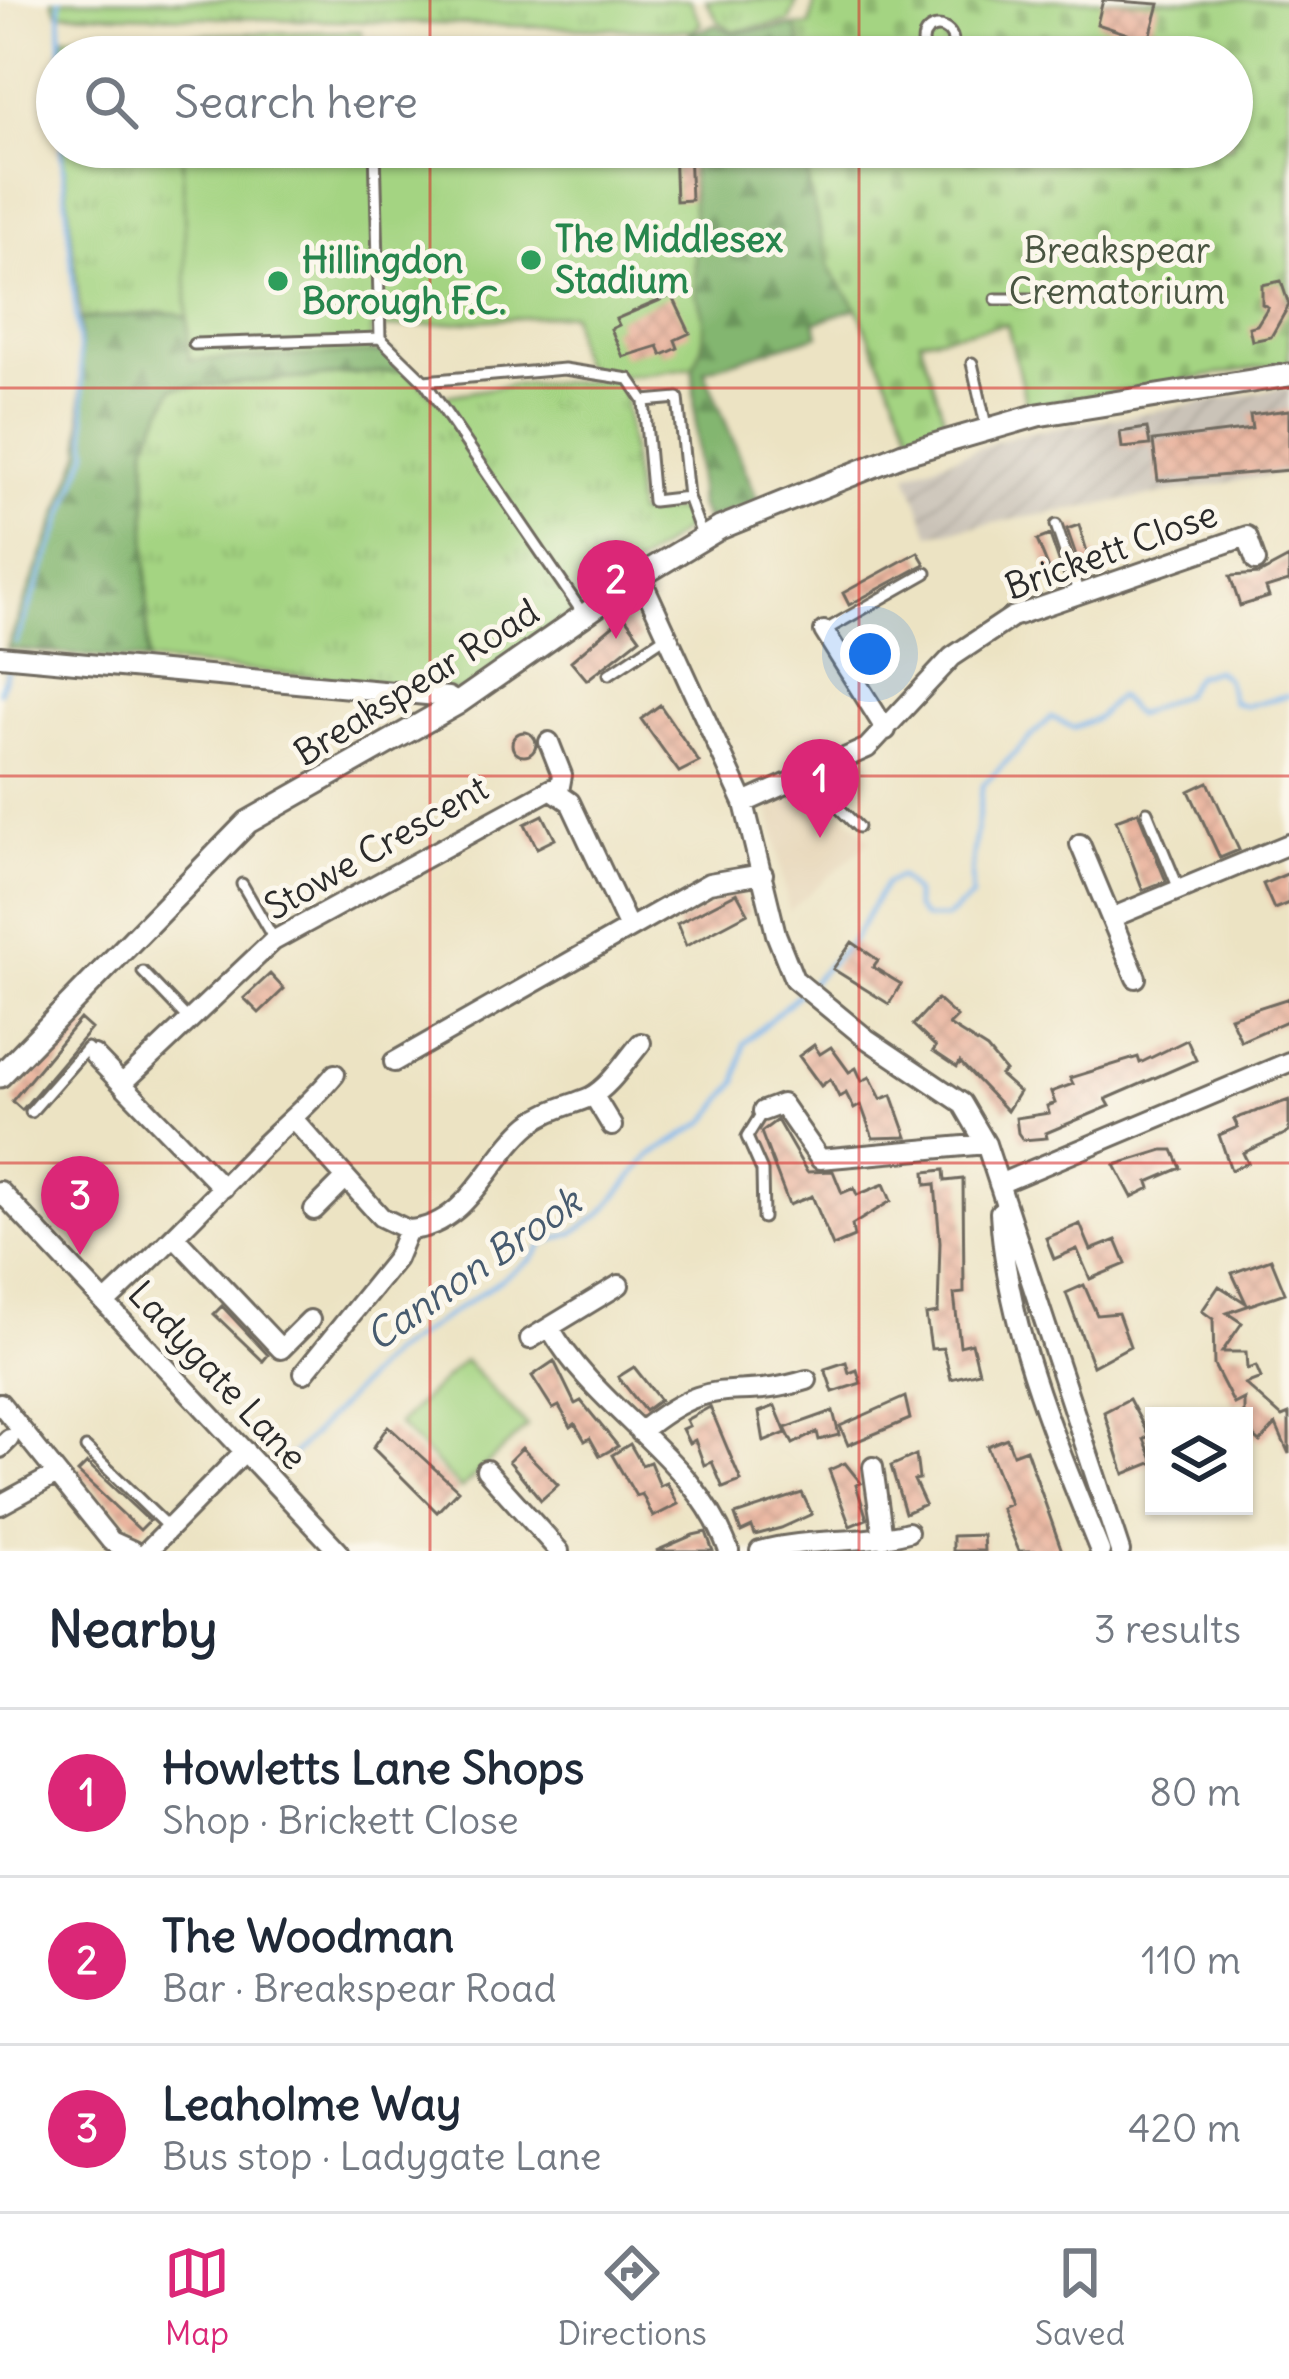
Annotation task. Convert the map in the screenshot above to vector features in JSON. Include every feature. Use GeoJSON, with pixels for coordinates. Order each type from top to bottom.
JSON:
{"type":"FeatureCollection","features":[{"type":"Feature","properties":{"kind":"street","name":"Breakspear Road"},"geometry":{"type":"LineString","coordinates":[[0,1076],[248,822],[458,703],[640,576],[703,538],[881,462],[1039,415],[1289,375]]}},
{"type":"Feature","properties":{"kind":"street","name":"Brickett Close"},"geometry":{"type":"LineString","coordinates":[[744,803],[809,778],[867,748],[952,657],[979,636],[1078,590],[1247,536],[1256,561]]}},
{"type":"Feature","properties":{"kind":"street"},"geometry":{"type":"LineString","coordinates":[[640,576],[744,803],[776,934],[796,981],[962,1103],[986,1144],[1120,1551]]}},
{"type":"Feature","properties":{"kind":"street"},"geometry":{"type":"LineString","coordinates":[[824,631],[886,730]]}},
{"type":"Feature","properties":{"kind":"street"},"geometry":{"type":"LineString","coordinates":[[0,656],[448,697],[458,703]]}},
{"type":"Feature","properties":{"kind":"street"},"geometry":{"type":"LineString","coordinates":[[549,742],[562,775],[559,791],[569,802],[629,928]]}},
{"type":"Feature","properties":{"kind":"street","name":"Stowe Crescent"},"geometry":{"type":"LineString","coordinates":[[122,1084],[275,940],[539,792],[559,791]]}},
{"type":"Feature","properties":{"kind":"street"},"geometry":{"type":"LineString","coordinates":[[1080,844],[1136,978]]}},
{"type":"Feature","properties":{"kind":"street"},"geometry":{"type":"LineString","coordinates":[[1112,918],[1289,844]]}},
{"type":"Feature","properties":{"kind":"street"},"geometry":{"type":"LineString","coordinates":[[394,1062],[709,883],[763,874]]}},
{"type":"Feature","properties":{"kind":"street"},"geometry":{"type":"LineString","coordinates":[[296,1122],[382,1217],[408,1231],[426,1229],[452,1215],[514,1137],[537,1118],[594,1096],[641,1042]]}},
{"type":"Feature","properties":{"kind":"street"},"geometry":{"type":"LineString","coordinates":[[94,1055],[223,1187]]}},
{"type":"Feature","properties":{"kind":"street"},"geometry":{"type":"LineString","coordinates":[[999,1184],[1289,1062]]}},
{"type":"Feature","properties":{"kind":"street"},"geometry":{"type":"LineString","coordinates":[[105,1303],[296,1122],[334,1074]]}},
{"type":"Feature","properties":{"kind":"street"},"geometry":{"type":"LineString","coordinates":[[594,1096],[612,1126]]}},
{"type":"Feature","properties":{"kind":"street"},"geometry":{"type":"LineString","coordinates":[[763,1111],[782,1104],[820,1159],[986,1144]]}},
{"type":"Feature","properties":{"kind":"street"},"geometry":{"type":"LineString","coordinates":[[314,1210],[346,1178]]}},
{"type":"Feature","properties":{"kind":"street"},"geometry":{"type":"LineString","coordinates":[[999,1184],[1003,1264],[1062,1451],[1100,1551]]}},
{"type":"Feature","properties":{"kind":"street","name":"Ladygate Lane"},"geometry":{"type":"LineString","coordinates":[[0,1191],[338,1551]]}},
{"type":"Feature","properties":{"kind":"street"},"geometry":{"type":"LineString","coordinates":[[304,1373],[397,1259],[408,1231]]}},
{"type":"Feature","properties":{"kind":"street"},"geometry":{"type":"LineString","coordinates":[[176,1238],[281,1349],[310,1320]]}},
{"type":"Feature","properties":{"kind":"street"},"geometry":{"type":"LineString","coordinates":[[530,1340],[619,1285]]}},
{"type":"Feature","properties":{"kind":"street"},"geometry":{"type":"LineString","coordinates":[[550,1328],[581,1376],[699,1492],[729,1551]]}},
{"type":"Feature","properties":{"kind":"street"},"geometry":{"type":"LineString","coordinates":[[640,1432],[682,1400],[704,1391],[807,1380]]}},
{"type":"Feature","properties":{"kind":"street"},"geometry":{"type":"LineString","coordinates":[[0,1403],[106,1546],[134,1551]]}},
{"type":"Feature","properties":{"kind":"street"},"geometry":{"type":"LineString","coordinates":[[1062,1451],[1083,1444]]}},
{"type":"Feature","properties":{"kind":"street"},"geometry":{"type":"LineString","coordinates":[[148,1551],[244,1451]]}},
{"type":"Feature","properties":{"kind":"street"},"geometry":{"type":"LineString","coordinates":[[873,1467],[883,1538]]}},
{"type":"Feature","properties":{"kind":"street"},"geometry":{"type":"LineString","coordinates":[[486,1470],[559,1551]]}},
{"type":"Feature","properties":{"kind":"street"},"geometry":{"type":"LineString","coordinates":[[0,1505],[55,1474]]}},
{"type":"Feature","properties":{"kind":"street"},"geometry":{"type":"LineString","coordinates":[[760,1551],[908,1532]]}},
{"type":"Feature","properties":{"kind":"lane"},"geometry":{"type":"LineString","coordinates":[[376,168],[380,338],[424,381],[584,615]]}},
{"type":"Feature","properties":{"kind":"lane"},"geometry":{"type":"LineString","coordinates":[[996,299],[1036,298]]}},
{"type":"Feature","properties":{"kind":"lane"},"geometry":{"type":"LineString","coordinates":[[194,344],[380,338]]}},
{"type":"Feature","properties":{"kind":"lane"},"geometry":{"type":"LineString","coordinates":[[972,363],[987,430]]}},
{"type":"Feature","properties":{"kind":"lane"},"geometry":{"type":"LineString","coordinates":[[424,381],[564,369],[629,379],[644,401],[653,501],[688,497]]}},
{"type":"Feature","properties":{"kind":"lane"},"geometry":{"type":"LineString","coordinates":[[644,401],[678,398],[688,497],[703,538]]}},
{"type":"Feature","properties":{"kind":"lane"},"geometry":{"type":"LineString","coordinates":[[1056,525],[1078,590]]}},
{"type":"Feature","properties":{"kind":"lane"},"geometry":{"type":"LineString","coordinates":[[824,631],[926,574]]}},
{"type":"Feature","properties":{"kind":"lane"},"geometry":{"type":"LineString","coordinates":[[609,674],[670,633]]}},
{"type":"Feature","properties":{"kind":"lane"},"geometry":{"type":"LineString","coordinates":[[809,778],[858,827]]}},
{"type":"Feature","properties":{"kind":"lane"},"geometry":{"type":"LineString","coordinates":[[1147,812],[1179,890]]}},
{"type":"Feature","properties":{"kind":"lane"},"geometry":{"type":"LineString","coordinates":[[242,884],[275,940]]}},
{"type":"Feature","properties":{"kind":"lane"},"geometry":{"type":"LineString","coordinates":[[143,971],[189,1019]]}},
{"type":"Feature","properties":{"kind":"lane"},"geometry":{"type":"LineString","coordinates":[[31,1112],[86,1048],[94,1055]]}},
{"type":"Feature","properties":{"kind":"lane"},"geometry":{"type":"LineString","coordinates":[[763,1111],[747,1136],[762,1171],[763,1218]]}},
{"type":"Feature","properties":{"kind":"lane"},"geometry":{"type":"LineString","coordinates":[[86,1448],[170,1528]]}},
{"type":"Feature","properties":{"kind":"shaded area"},"geometry":{"type":"Polygon","coordinates":[[[1289,387],[1289,472],[930,534],[907,474],[1013,436],[1289,387]]]}},
{"type":"Feature","properties":{"kind":"shaded area"},"geometry":{"type":"Polygon","coordinates":[[[800,772],[871,840],[789,911],[764,780],[800,772]]]}},
{"type":"Feature","properties":{"kind":"green space"},"geometry":{"type":"Polygon","coordinates":[[[52,0],[690,0],[701,24],[692,31],[58,13],[52,0]]]}},
{"type":"Feature","properties":{"kind":"green space"},"geometry":{"type":"Polygon","coordinates":[[[706,0],[797,0],[789,22],[734,31],[718,21],[706,0]]]}},
{"type":"Feature","properties":{"kind":"green space","name":"Breakspear Crematorium"},"geometry":{"type":"Polygon","coordinates":[[[815,0],[1289,0],[1289,362],[1027,407],[1007,324],[920,340],[947,427],[913,437],[857,308],[831,272],[808,168],[1253,168],[1253,36],[798,36],[796,26],[810,25],[815,0]]]}},
{"type":"Feature","properties":{"kind":"green space"},"geometry":{"type":"Polygon","coordinates":[[[716,25],[733,33],[796,26],[798,36],[690,36],[716,25]]]}},
{"type":"Feature","properties":{"kind":"green space"},"geometry":{"type":"Polygon","coordinates":[[[361,31],[361,36],[179,36],[361,31]]]}},
{"type":"Feature","properties":{"kind":"green space"},"geometry":{"type":"Polygon","coordinates":[[[64,168],[184,168],[188,319],[165,312],[81,319],[64,168]]]}},
{"type":"Feature","properties":{"kind":"green space","name":"The Middlesex Stadium"},"geometry":{"type":"Polygon","coordinates":[[[183,168],[692,168],[696,295],[704,322],[693,367],[618,376],[590,369],[577,351],[571,314],[371,329],[371,353],[189,360],[183,168]]]}},
{"type":"Feature","properties":{"kind":"green space"},"geometry":{"type":"Polygon","coordinates":[[[692,168],[808,168],[831,272],[857,308],[815,322],[819,335],[704,370],[758,501],[706,520],[699,505],[693,367],[704,322],[696,295],[692,168]]]}},
{"type":"Feature","properties":{"kind":"green space"},"geometry":{"type":"Polygon","coordinates":[[[175,313],[188,319],[190,360],[392,352],[406,370],[173,388],[146,444],[147,661],[7,649],[82,451],[80,319],[175,313]]]}},
{"type":"Feature","properties":{"kind":"green space"},"geometry":{"type":"Polygon","coordinates":[[[406,370],[435,398],[510,385],[623,380],[637,514],[685,510],[685,530],[465,691],[147,661],[146,443],[173,388],[406,370]]]}},
{"type":"Feature","properties":{"kind":"green space"},"geometry":{"type":"Polygon","coordinates":[[[464,1360],[527,1426],[461,1489],[398,1424],[464,1360]]]}},
{"type":"Feature","properties":{"kind":"building"},"geometry":{"type":"Polygon","coordinates":[[[1103,0],[1159,4],[1150,36],[1134,36],[1097,24],[1103,0]]]}},
{"type":"Feature","properties":{"kind":"building"},"geometry":{"type":"Polygon","coordinates":[[[675,168],[690,168],[691,200],[676,201],[675,168]]]}},
{"type":"Feature","properties":{"kind":"building"},"geometry":{"type":"Polygon","coordinates":[[[1281,281],[1289,305],[1271,337],[1252,341],[1249,327],[1257,325],[1268,307],[1262,304],[1262,285],[1281,281]]]}},
{"type":"Feature","properties":{"kind":"building"},"geometry":{"type":"Polygon","coordinates":[[[672,295],[690,333],[675,340],[678,348],[662,355],[658,346],[623,357],[611,329],[619,325],[616,319],[672,295]]]}},
{"type":"Feature","properties":{"kind":"building"},"geometry":{"type":"Polygon","coordinates":[[[1289,410],[1289,470],[1158,481],[1153,441],[1252,429],[1250,415],[1289,410]]]}},
{"type":"Feature","properties":{"kind":"building"},"geometry":{"type":"Polygon","coordinates":[[[1147,428],[1150,445],[1122,448],[1120,432],[1147,428]]]}},
{"type":"Feature","properties":{"kind":"building"},"geometry":{"type":"Polygon","coordinates":[[[1079,525],[1088,555],[1095,553],[1101,571],[1083,576],[1067,529],[1079,525]]]}},
{"type":"Feature","properties":{"kind":"building"},"geometry":{"type":"Polygon","coordinates":[[[1050,535],[1066,582],[1056,586],[1037,540],[1050,535]]]}},
{"type":"Feature","properties":{"kind":"building"},"geometry":{"type":"Polygon","coordinates":[[[918,552],[925,564],[849,605],[843,593],[918,552]]]}},
{"type":"Feature","properties":{"kind":"building"},"geometry":{"type":"Polygon","coordinates":[[[1289,558],[1289,581],[1266,588],[1269,597],[1240,606],[1230,576],[1259,574],[1289,558]]]}},
{"type":"Feature","properties":{"kind":"building"},"geometry":{"type":"Polygon","coordinates":[[[624,616],[640,638],[587,680],[571,661],[624,616]]]}},
{"type":"Feature","properties":{"kind":"building"},"geometry":{"type":"Polygon","coordinates":[[[660,705],[699,762],[679,772],[641,719],[660,705]]]}},
{"type":"Feature","properties":{"kind":"building"},"geometry":{"type":"Polygon","coordinates":[[[524,732],[533,735],[533,753],[524,756],[515,753],[512,744],[515,735],[524,732]]]}},
{"type":"Feature","properties":{"kind":"building"},"geometry":{"type":"Polygon","coordinates":[[[1208,782],[1239,850],[1220,858],[1189,791],[1208,782]]]}},
{"type":"Feature","properties":{"kind":"building"},"geometry":{"type":"Polygon","coordinates":[[[1138,812],[1166,881],[1143,890],[1116,820],[1138,812]]]}},
{"type":"Feature","properties":{"kind":"building"},"geometry":{"type":"Polygon","coordinates":[[[543,815],[555,839],[537,848],[525,824],[543,815]]]}},
{"type":"Feature","properties":{"kind":"building"},"geometry":{"type":"Polygon","coordinates":[[[1289,873],[1289,903],[1274,909],[1263,884],[1289,873]]]}},
{"type":"Feature","properties":{"kind":"building"},"geometry":{"type":"Polygon","coordinates":[[[737,893],[748,913],[686,946],[677,924],[737,893]]]}},
{"type":"Feature","properties":{"kind":"building"},"geometry":{"type":"Polygon","coordinates":[[[852,942],[878,960],[873,967],[901,984],[889,1004],[833,969],[852,942]]]}},
{"type":"Feature","properties":{"kind":"building"},"geometry":{"type":"Polygon","coordinates":[[[270,974],[284,989],[259,1013],[244,998],[270,974]]]}},
{"type":"Feature","properties":{"kind":"building"},"geometry":{"type":"Polygon","coordinates":[[[1289,998],[1289,1020],[1241,1041],[1230,1017],[1289,998]]]}},
{"type":"Feature","properties":{"kind":"building"},"geometry":{"type":"Polygon","coordinates":[[[937,999],[957,1017],[949,1025],[987,1049],[1005,1071],[1000,1075],[1019,1092],[1007,1111],[960,1062],[957,1067],[933,1051],[936,1047],[913,1025],[937,999]]]}},
{"type":"Feature","properties":{"kind":"building"},"geometry":{"type":"Polygon","coordinates":[[[80,1019],[91,1029],[22,1110],[12,1101],[80,1019]]]}},
{"type":"Feature","properties":{"kind":"building"},"geometry":{"type":"Polygon","coordinates":[[[1187,1040],[1196,1060],[1106,1099],[1110,1106],[1046,1133],[1047,1138],[1023,1140],[1018,1133],[1016,1118],[1049,1113],[1047,1106],[1055,1103],[1051,1092],[1073,1084],[1070,1078],[1138,1057],[1140,1063],[1187,1040]]]}},
{"type":"Feature","properties":{"kind":"building"},"geometry":{"type":"Polygon","coordinates":[[[814,1045],[820,1054],[831,1047],[849,1072],[856,1068],[862,1081],[870,1077],[881,1099],[892,1095],[907,1137],[873,1138],[861,1105],[854,1109],[846,1093],[839,1097],[830,1079],[821,1086],[799,1056],[814,1045]]]}},
{"type":"Feature","properties":{"kind":"building"},"geometry":{"type":"Polygon","coordinates":[[[1289,1100],[1289,1132],[1243,1153],[1248,1163],[1231,1170],[1219,1135],[1238,1127],[1234,1119],[1289,1100]]]}},
{"type":"Feature","properties":{"kind":"building"},"geometry":{"type":"Polygon","coordinates":[[[777,1120],[807,1172],[833,1171],[842,1193],[854,1188],[857,1195],[884,1184],[891,1201],[852,1225],[854,1237],[833,1246],[812,1196],[789,1205],[761,1132],[777,1120]]]}},
{"type":"Feature","properties":{"kind":"building"},"geometry":{"type":"Polygon","coordinates":[[[1173,1150],[1181,1168],[1148,1182],[1150,1188],[1132,1197],[1115,1165],[1173,1150]]]}},
{"type":"Feature","properties":{"kind":"building"},"geometry":{"type":"Polygon","coordinates":[[[944,1170],[945,1181],[963,1179],[964,1293],[954,1294],[960,1346],[972,1343],[979,1372],[951,1379],[943,1348],[931,1349],[926,1315],[938,1313],[940,1242],[935,1184],[926,1185],[925,1172],[944,1170]]]}},
{"type":"Feature","properties":{"kind":"building"},"geometry":{"type":"Polygon","coordinates":[[[1080,1224],[1091,1250],[1116,1240],[1126,1264],[1090,1279],[1077,1249],[1054,1259],[1046,1238],[1080,1224]]]}},
{"type":"Feature","properties":{"kind":"building"},"geometry":{"type":"Polygon","coordinates":[[[1271,1259],[1285,1293],[1227,1313],[1242,1323],[1222,1352],[1246,1352],[1247,1369],[1256,1366],[1261,1378],[1245,1384],[1282,1417],[1289,1414],[1289,1454],[1276,1425],[1260,1442],[1253,1436],[1253,1407],[1244,1407],[1244,1399],[1234,1404],[1214,1365],[1213,1319],[1202,1311],[1219,1286],[1246,1303],[1232,1273],[1271,1259]]]}},
{"type":"Feature","properties":{"kind":"building"},"geometry":{"type":"Polygon","coordinates":[[[1084,1285],[1097,1315],[1118,1313],[1130,1346],[1093,1366],[1066,1293],[1084,1285]]]}},
{"type":"Feature","properties":{"kind":"building"},"geometry":{"type":"Polygon","coordinates":[[[222,1306],[268,1355],[263,1361],[214,1314],[222,1306]]]}},
{"type":"Feature","properties":{"kind":"building"},"geometry":{"type":"Polygon","coordinates":[[[554,1361],[575,1404],[581,1401],[618,1446],[600,1456],[590,1438],[585,1441],[575,1424],[571,1427],[559,1406],[553,1409],[532,1376],[554,1361]]]}},
{"type":"Feature","properties":{"kind":"building"},"geometry":{"type":"Polygon","coordinates":[[[846,1362],[849,1373],[857,1370],[861,1383],[833,1392],[825,1369],[846,1362]]]}},
{"type":"Feature","properties":{"kind":"building"},"geometry":{"type":"Polygon","coordinates":[[[634,1367],[660,1400],[645,1411],[618,1377],[634,1367]]]}},
{"type":"Feature","properties":{"kind":"building"},"geometry":{"type":"Polygon","coordinates":[[[905,1397],[910,1419],[848,1445],[840,1426],[905,1397]]]}},
{"type":"Feature","properties":{"kind":"building"},"geometry":{"type":"Polygon","coordinates":[[[1129,1399],[1145,1429],[1145,1466],[1124,1474],[1104,1412],[1129,1399]]]}},
{"type":"Feature","properties":{"kind":"building"},"geometry":{"type":"Polygon","coordinates":[[[775,1406],[786,1433],[764,1442],[759,1412],[775,1406]]]}},
{"type":"Feature","properties":{"kind":"building"},"geometry":{"type":"Polygon","coordinates":[[[710,1407],[741,1481],[723,1488],[712,1462],[704,1465],[695,1440],[689,1443],[682,1429],[689,1426],[686,1420],[710,1407]]]}},
{"type":"Feature","properties":{"kind":"building"},"geometry":{"type":"Polygon","coordinates":[[[833,1411],[839,1435],[819,1440],[817,1432],[793,1444],[785,1428],[833,1411]]]}},
{"type":"Feature","properties":{"kind":"building"},"geometry":{"type":"Polygon","coordinates":[[[388,1426],[458,1490],[437,1512],[373,1448],[388,1426]]]}},
{"type":"Feature","properties":{"kind":"building"},"geometry":{"type":"Polygon","coordinates":[[[1007,1438],[1013,1454],[1026,1449],[1062,1551],[1019,1551],[1001,1508],[1010,1504],[987,1446],[1007,1438]]]}},
{"type":"Feature","properties":{"kind":"building"},"geometry":{"type":"Polygon","coordinates":[[[630,1444],[642,1465],[650,1462],[660,1486],[667,1483],[678,1504],[653,1517],[642,1494],[636,1496],[612,1455],[630,1444]]]}},
{"type":"Feature","properties":{"kind":"building"},"geometry":{"type":"Polygon","coordinates":[[[522,1448],[558,1485],[541,1500],[509,1461],[522,1448]]]}},
{"type":"Feature","properties":{"kind":"building"},"geometry":{"type":"Polygon","coordinates":[[[916,1455],[919,1479],[914,1480],[925,1504],[905,1513],[891,1466],[916,1455]]]}},
{"type":"Feature","properties":{"kind":"building"},"geometry":{"type":"Polygon","coordinates":[[[87,1463],[149,1521],[140,1530],[78,1472],[87,1463]]]}},
{"type":"Feature","properties":{"kind":"building"},"geometry":{"type":"Polygon","coordinates":[[[845,1463],[861,1483],[856,1485],[867,1519],[850,1526],[829,1470],[845,1463]]]}},
{"type":"Feature","properties":{"kind":"building"},"geometry":{"type":"Polygon","coordinates":[[[802,1493],[812,1514],[755,1535],[752,1527],[741,1532],[735,1515],[802,1493]]]}},
{"type":"Feature","properties":{"kind":"building"},"geometry":{"type":"Polygon","coordinates":[[[706,1532],[713,1551],[656,1551],[693,1535],[706,1532]]]}},
{"type":"Feature","properties":{"kind":"building"},"geometry":{"type":"Polygon","coordinates":[[[983,1535],[984,1551],[953,1551],[953,1536],[983,1535]]]}},
{"type":"Feature","properties":{"kind":"waterway"},"geometry":{"type":"LineString","coordinates":[[60,0],[61,36]]}},
{"type":"Feature","properties":{"kind":"waterway"},"geometry":{"type":"LineString","coordinates":[[16,643],[88,451],[63,168]]}},
{"type":"Feature","properties":{"kind":"waterway","name":"Cannon Brook"},"geometry":{"type":"LineString","coordinates":[[809,984],[854,939],[885,884],[899,876],[915,893],[915,907],[924,918],[946,918],[972,897],[982,786],[1051,717],[1074,728],[1097,718],[1118,696],[1136,715],[1184,694],[1196,676],[1216,670],[1226,678],[1233,702],[1245,706],[1289,695]]}},
{"type":"Feature","properties":{"kind":"waterway"},"geometry":{"type":"LineString","coordinates":[[0,692],[7,671]]}},
{"type":"Feature","properties":{"kind":"waterway","name":"Cannon Brook"},"geometry":{"type":"LineString","coordinates":[[284,1464],[390,1354],[532,1259],[544,1243],[573,1233],[601,1214],[650,1156],[707,1121],[737,1081],[744,1043],[801,992]]}},
{"type":"Feature","properties":{"kind":"place","name":"The Middlesex Stadium"},"geometry":{"type":"Point","coordinates":[531,260]}},
{"type":"Feature","properties":{"kind":"place","name":"Hillingdon Borough F.C."},"geometry":{"type":"Point","coordinates":[278,281]}},
{"type":"Feature","properties":{"kind":"place","name":"The Woodman"},"geometry":{"type":"Point","coordinates":[616,639]}},
{"type":"Feature","properties":{"kind":"place","name":"Howletts Lane Shops"},"geometry":{"type":"Point","coordinates":[820,838]}},
{"type":"Feature","properties":{"kind":"place","name":"Leaholme Way"},"geometry":{"type":"Point","coordinates":[80,1255]}}]}
